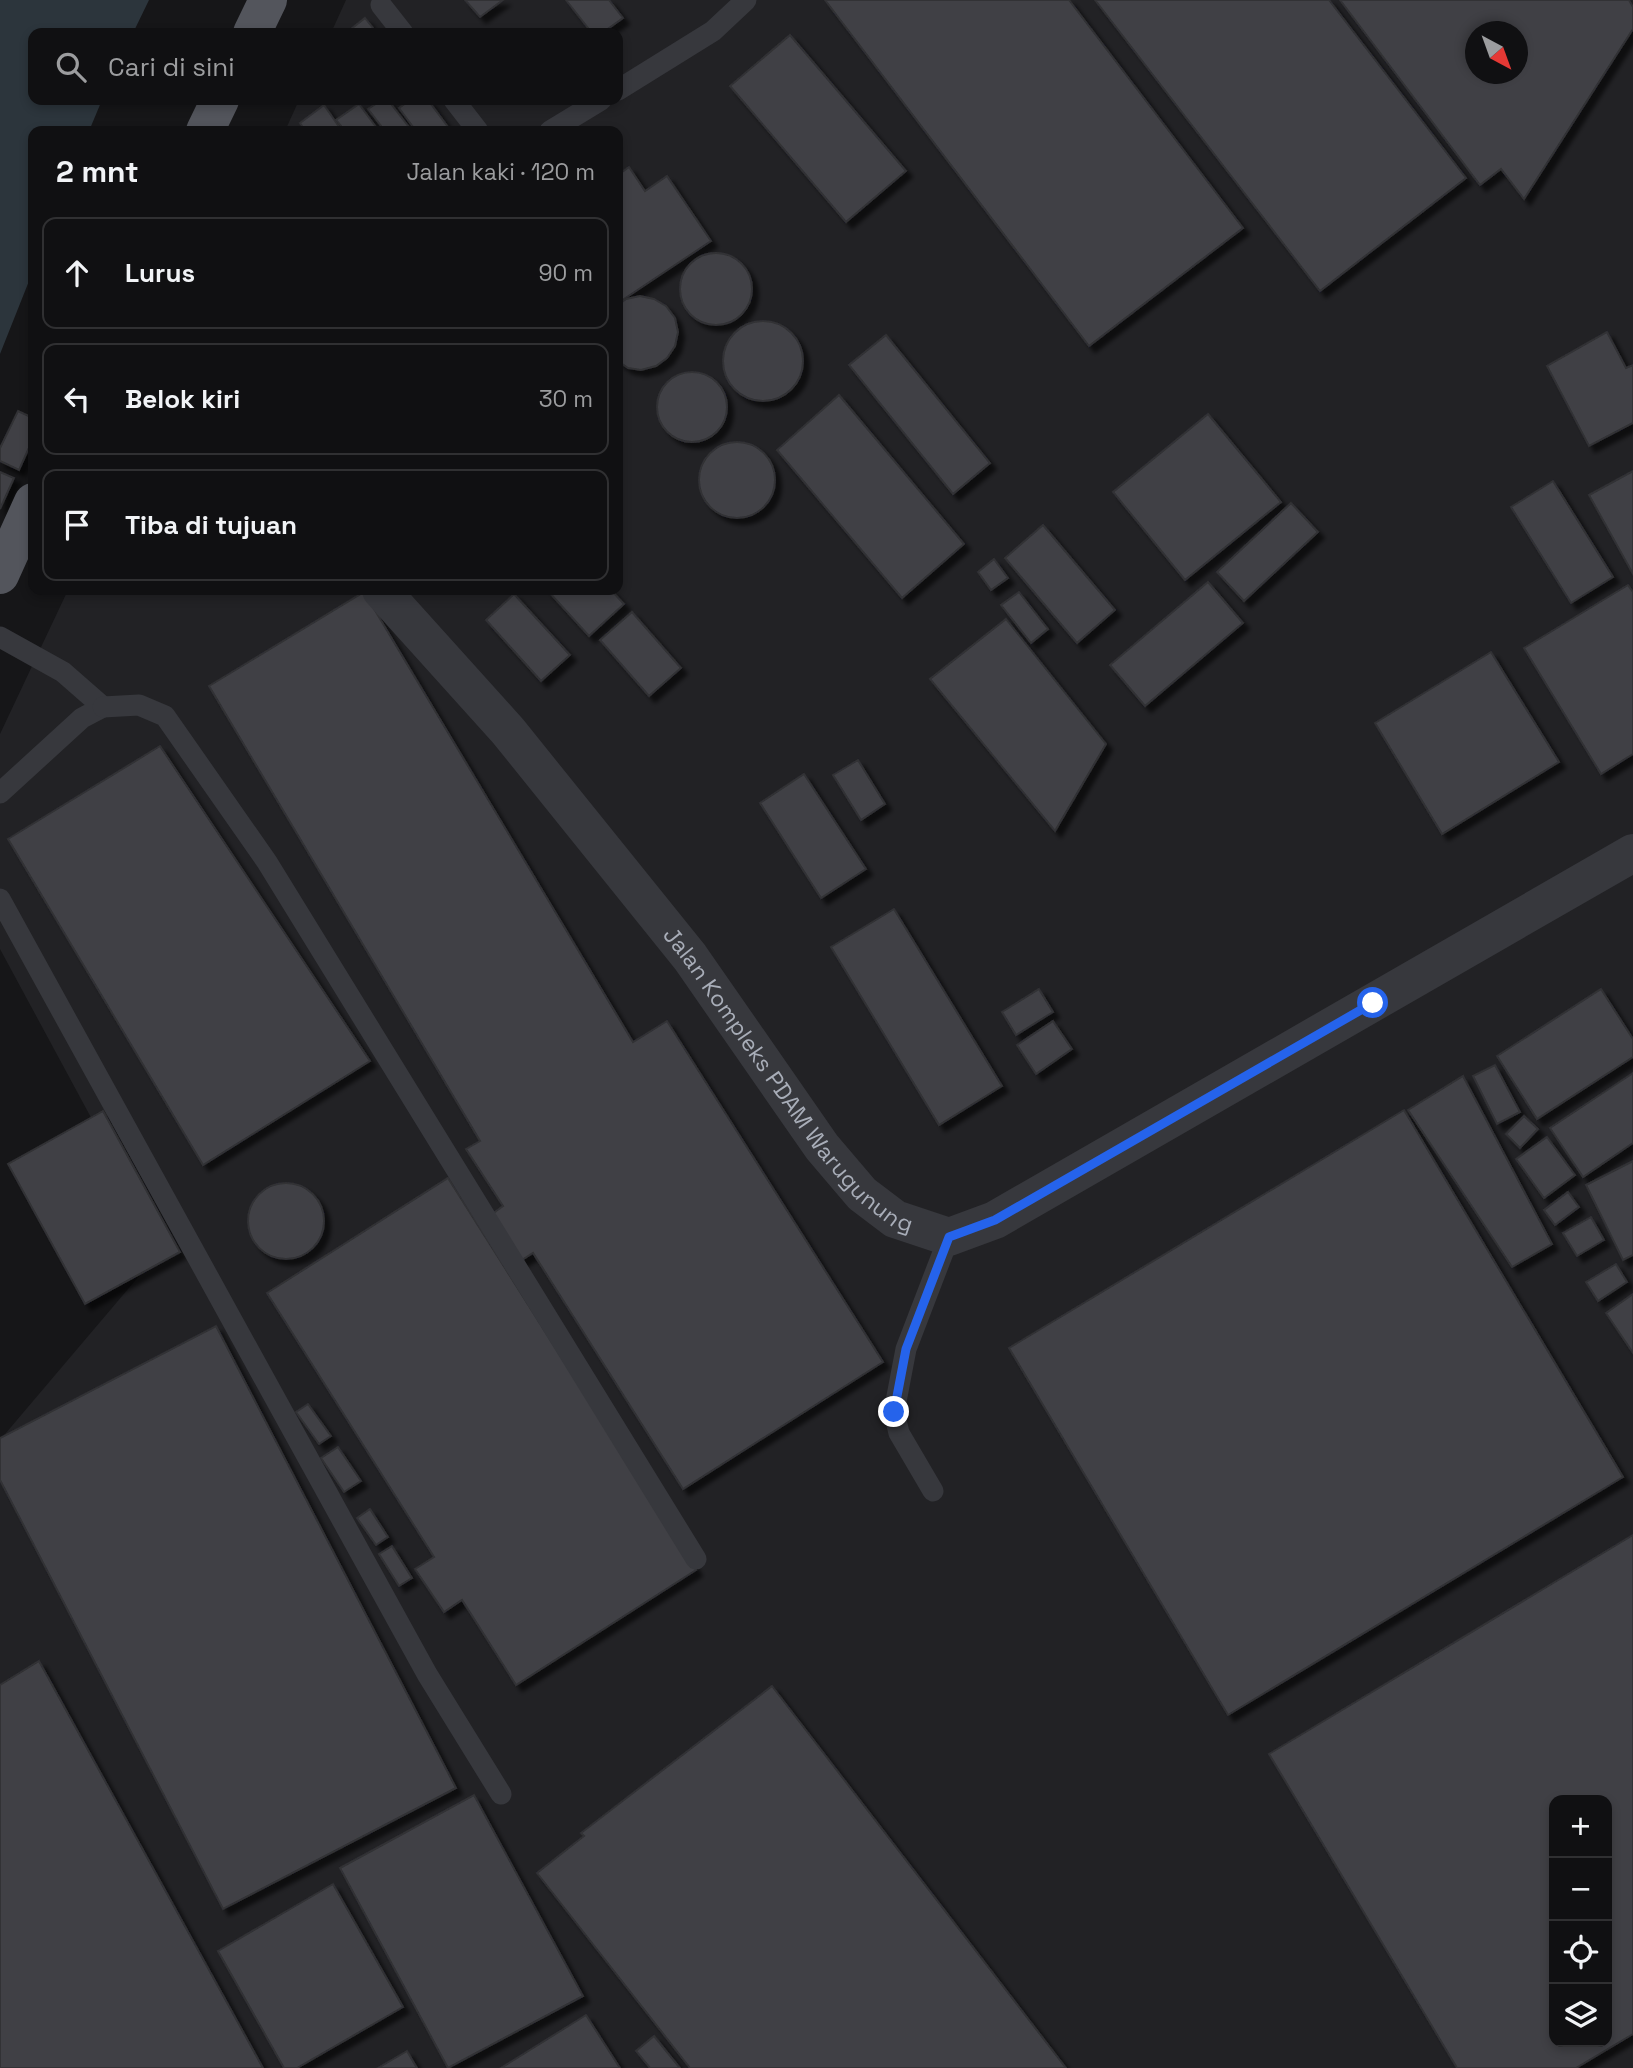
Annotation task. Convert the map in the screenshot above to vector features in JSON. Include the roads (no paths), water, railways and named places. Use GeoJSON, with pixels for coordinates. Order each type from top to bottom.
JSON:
{"type":"FeatureCollection","features":[{"type":"Feature","properties":{"kind":"main road"},"geometry":{"type":"LineString","coordinates":[[254,28],[268,0]]}},
{"type":"Feature","properties":{"kind":"main road"},"geometry":{"type":"LineString","coordinates":[[207,126],[218,105]]}},
{"type":"Feature","properties":{"kind":"main road"},"geometry":{"type":"LineString","coordinates":[[0,575],[28,513]]}},
{"type":"Feature","properties":{"kind":"street","name":"Jalan Kompleks PDAM Warugunung"},"geometry":{"type":"LineString","coordinates":[[386,595],[508,731],[690,957],[822,1147],[862,1194],[895,1219],[949,1237],[995,1220],[1633,853]]}},
{"type":"Feature","properties":{"kind":"lane"},"geometry":{"type":"LineString","coordinates":[[623,87],[713,31],[746,0]]}},
{"type":"Feature","properties":{"kind":"lane"},"geometry":{"type":"LineString","coordinates":[[381,5],[399,28]]}},
{"type":"Feature","properties":{"kind":"lane"},"geometry":{"type":"LineString","coordinates":[[458,105],[474,126]]}},
{"type":"Feature","properties":{"kind":"lane"},"geometry":{"type":"LineString","coordinates":[[558,126],[593,105]]}},
{"type":"Feature","properties":{"kind":"lane"},"geometry":{"type":"LineString","coordinates":[[0,637],[63,672],[103,707]]}},
{"type":"Feature","properties":{"kind":"lane"},"geometry":{"type":"LineString","coordinates":[[0,793],[82,718],[103,707],[139,705],[165,716],[267,862],[696,1559]]}},
{"type":"Feature","properties":{"kind":"lane"},"geometry":{"type":"LineString","coordinates":[[0,899],[427,1674],[501,1794]]}},
{"type":"Feature","properties":{"kind":"lane"},"geometry":{"type":"LineString","coordinates":[[933,1492],[899,1433],[894,1412],[906,1349],[949,1237]]}}]}
